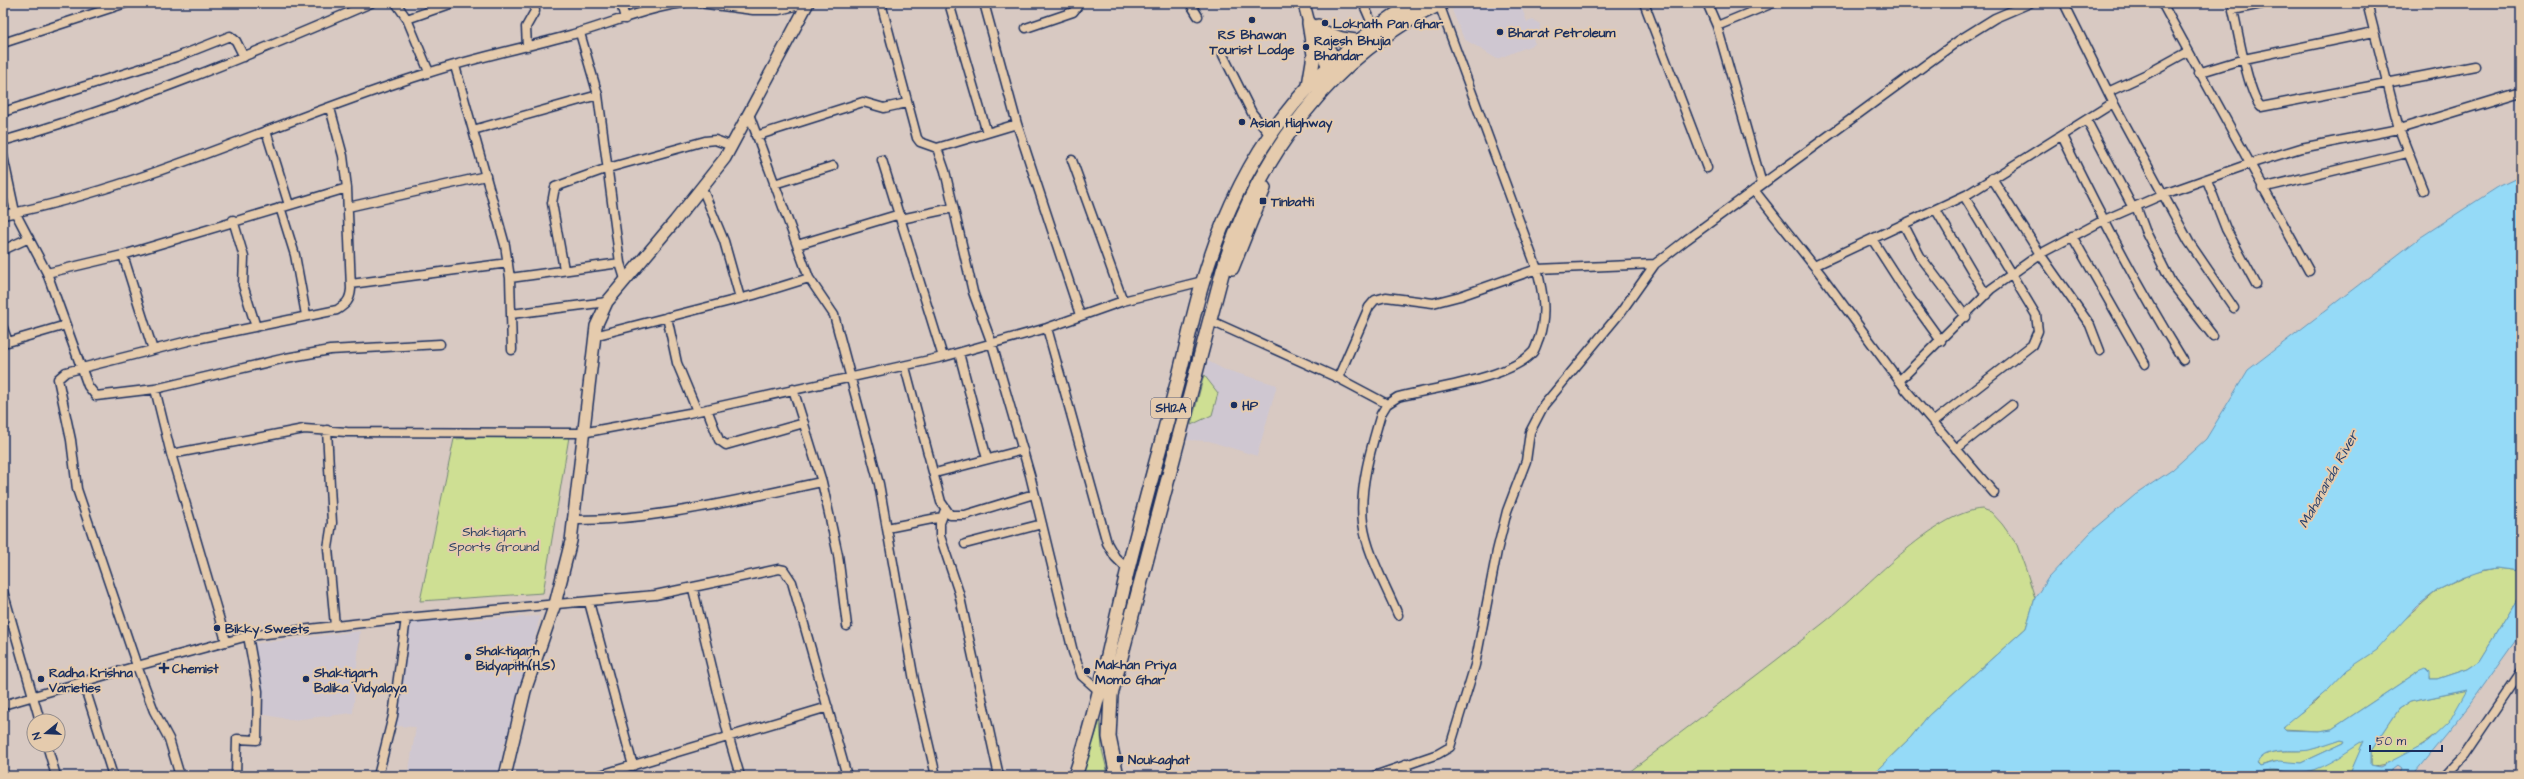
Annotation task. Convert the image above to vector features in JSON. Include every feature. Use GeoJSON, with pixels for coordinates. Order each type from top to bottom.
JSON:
{"type":"FeatureCollection","features":[{"type":"Feature","properties":{"kind":"main road","name":"SH12A"},"geometry":{"type":"LineString","coordinates":[[1075,776],[1099,691],[1128,570],[1203,281],[1234,197],[1255,158],[1270,135],[1308,86],[1330,63],[1356,41],[1414,3]]}},
{"type":"Feature","properties":{"kind":"main road","name":"SH12A"},"geometry":{"type":"LineString","coordinates":[[1117,776],[1109,737],[1112,695],[1216,297],[1228,277],[1251,217],[1295,123],[1338,76],[1399,28],[1441,4]]}},
{"type":"Feature","properties":{"kind":"main road"},"geometry":{"type":"LineString","coordinates":[[1308,86],[1314,55],[1309,23]]}},
{"type":"Feature","properties":{"kind":"main road"},"geometry":{"type":"LineString","coordinates":[[1320,31],[1342,39],[1356,41]]}},
{"type":"Feature","properties":{"kind":"street"},"geometry":{"type":"LineString","coordinates":[[3,43],[126,3]]}},
{"type":"Feature","properties":{"kind":"street"},"geometry":{"type":"LineString","coordinates":[[3,141],[76,120],[244,57],[372,3]]}},
{"type":"Feature","properties":{"kind":"street"},"geometry":{"type":"LineString","coordinates":[[396,3],[407,19],[429,72]]}},
{"type":"Feature","properties":{"kind":"street"},"geometry":{"type":"LineString","coordinates":[[407,19],[453,3]]}},
{"type":"Feature","properties":{"kind":"street"},"geometry":{"type":"LineString","coordinates":[[527,47],[526,27],[535,11],[534,3]]}},
{"type":"Feature","properties":{"kind":"street"},"geometry":{"type":"LineString","coordinates":[[621,3],[625,19]]}},
{"type":"Feature","properties":{"kind":"street"},"geometry":{"type":"LineString","coordinates":[[3,215],[40,208],[146,175],[429,72],[580,33],[666,5],[683,3]]}},
{"type":"Feature","properties":{"kind":"street"},"geometry":{"type":"LineString","coordinates":[[699,3],[722,4],[753,10],[772,10],[808,3]]}},
{"type":"Feature","properties":{"kind":"street"},"geometry":{"type":"LineString","coordinates":[[505,776],[525,691],[555,604],[571,541],[572,520],[594,336],[607,302],[702,188],[732,146],[808,3]]}},
{"type":"Feature","properties":{"kind":"street"},"geometry":{"type":"LineString","coordinates":[[881,3],[907,104],[917,138],[920,142],[937,148],[1017,124]]}},
{"type":"Feature","properties":{"kind":"street"},"geometry":{"type":"LineString","coordinates":[[949,3],[987,133]]}},
{"type":"Feature","properties":{"kind":"street"},"geometry":{"type":"LineString","coordinates":[[984,3],[1017,124],[1080,315]]}},
{"type":"Feature","properties":{"kind":"street"},"geometry":{"type":"LineString","coordinates":[[1026,28],[1073,12],[1077,7],[1077,3]]}},
{"type":"Feature","properties":{"kind":"street"},"geometry":{"type":"LineString","coordinates":[[1190,3],[1198,16]]}},
{"type":"Feature","properties":{"kind":"street"},"geometry":{"type":"LineString","coordinates":[[1363,3],[1374,28]]}},
{"type":"Feature","properties":{"kind":"street"},"geometry":{"type":"LineString","coordinates":[[1644,3],[1707,168]]}},
{"type":"Feature","properties":{"kind":"street"},"geometry":{"type":"LineString","coordinates":[[1707,3],[1717,26],[1762,184]]}},
{"type":"Feature","properties":{"kind":"street"},"geometry":{"type":"LineString","coordinates":[[1717,26],[1773,3]]}},
{"type":"Feature","properties":{"kind":"street"},"geometry":{"type":"LineString","coordinates":[[1374,776],[1446,750],[1454,738],[1475,665],[1497,551],[1511,498],[1526,461],[1530,432],[1534,421],[1544,405],[1621,312],[1655,264],[1762,184],[1980,26],[2030,3]]}},
{"type":"Feature","properties":{"kind":"street"},"geometry":{"type":"LineString","coordinates":[[2064,3],[2113,103],[2196,254],[2234,308]]}},
{"type":"Feature","properties":{"kind":"street"},"geometry":{"type":"LineString","coordinates":[[2162,3],[2198,73],[2309,271]]}},
{"type":"Feature","properties":{"kind":"street"},"geometry":{"type":"LineString","coordinates":[[2266,3],[2232,6],[2244,60],[2257,101],[2261,107],[2475,66]]}},
{"type":"Feature","properties":{"kind":"street"},"geometry":{"type":"LineString","coordinates":[[2367,3],[2399,128],[2407,153],[2423,190]]}},
{"type":"Feature","properties":{"kind":"street"},"geometry":{"type":"LineString","coordinates":[[1304,4],[1309,23],[1338,76]]}},
{"type":"Feature","properties":{"kind":"street"},"geometry":{"type":"LineString","coordinates":[[1304,4],[1320,31],[1330,63]]}},
{"type":"Feature","properties":{"kind":"street"},"geometry":{"type":"LineString","coordinates":[[1398,615],[1372,554],[1363,523],[1365,481],[1381,414],[1387,404],[1398,397],[1494,374],[1524,361],[1534,351],[1542,328],[1545,310],[1537,269],[1441,4]]}},
{"type":"Feature","properties":{"kind":"street"},"geometry":{"type":"LineString","coordinates":[[2198,73],[2244,60],[2374,32]]}},
{"type":"Feature","properties":{"kind":"street"},"geometry":{"type":"LineString","coordinates":[[580,33],[598,95],[620,263],[625,280]]}},
{"type":"Feature","properties":{"kind":"street"},"geometry":{"type":"LineString","coordinates":[[3,112],[177,57],[227,37],[233,37],[244,57]]}},
{"type":"Feature","properties":{"kind":"street"},"geometry":{"type":"LineString","coordinates":[[2108,92],[2187,52]]}},
{"type":"Feature","properties":{"kind":"street"},"geometry":{"type":"LineString","coordinates":[[1223,55],[1252,113],[1270,135]]}},
{"type":"Feature","properties":{"kind":"street"},"geometry":{"type":"LineString","coordinates":[[455,66],[486,176],[508,262],[510,278],[512,350]]}},
{"type":"Feature","properties":{"kind":"street"},"geometry":{"type":"LineString","coordinates":[[1899,381],[1966,317],[1986,295],[2012,273],[2040,254],[2102,221],[2164,194],[2249,164],[2316,145],[2399,128],[2521,92]]}},
{"type":"Feature","properties":{"kind":"street"},"geometry":{"type":"LineString","coordinates":[[473,130],[598,95]]}},
{"type":"Feature","properties":{"kind":"street"},"geometry":{"type":"LineString","coordinates":[[756,136],[863,102],[884,108],[907,104]]}},
{"type":"Feature","properties":{"kind":"street"},"geometry":{"type":"LineString","coordinates":[[1814,266],[1964,196],[2087,122],[2113,103]]}},
{"type":"Feature","properties":{"kind":"street"},"geometry":{"type":"LineString","coordinates":[[180,776],[169,740],[154,711],[137,666],[77,489],[71,440],[58,378],[66,372],[153,350],[306,315],[337,310],[345,305],[350,300],[351,284],[347,188],[343,156],[330,108]]}},
{"type":"Feature","properties":{"kind":"street"},"geometry":{"type":"LineString","coordinates":[[749,114],[809,278],[834,315],[879,484],[915,686],[936,776]]}},
{"type":"Feature","properties":{"kind":"street"},"geometry":{"type":"LineString","coordinates":[[2087,122],[2134,207],[2171,282],[2213,336]]}},
{"type":"Feature","properties":{"kind":"street"},"geometry":{"type":"LineString","coordinates":[[266,131],[289,204]]}},
{"type":"Feature","properties":{"kind":"street"},"geometry":{"type":"LineString","coordinates":[[2062,136],[2102,221],[2146,299],[2183,360]]}},
{"type":"Feature","properties":{"kind":"street"},"geometry":{"type":"LineString","coordinates":[[564,269],[553,192],[560,184],[608,168],[705,141],[715,140],[732,146]]}},
{"type":"Feature","properties":{"kind":"street"},"geometry":{"type":"LineString","coordinates":[[937,148],[974,292],[992,344],[1023,450],[1073,652],[1082,676],[1087,683],[1099,691]]}},
{"type":"Feature","properties":{"kind":"street"},"geometry":{"type":"LineString","coordinates":[[2262,188],[2407,153]]}},
{"type":"Feature","properties":{"kind":"street"},"geometry":{"type":"LineString","coordinates":[[3,156],[15,212],[47,273],[88,386],[96,396],[155,389],[286,358],[330,350],[440,344]]}},
{"type":"Feature","properties":{"kind":"street"},"geometry":{"type":"LineString","coordinates":[[882,160],[943,357]]}},
{"type":"Feature","properties":{"kind":"street"},"geometry":{"type":"LineString","coordinates":[[1072,160],[1123,301]]}},
{"type":"Feature","properties":{"kind":"street"},"geometry":{"type":"LineString","coordinates":[[774,184],[833,166]]}},
{"type":"Feature","properties":{"kind":"street"},"geometry":{"type":"LineString","coordinates":[[348,207],[486,176]]}},
{"type":"Feature","properties":{"kind":"street"},"geometry":{"type":"LineString","coordinates":[[1992,178],[2040,254],[2090,325],[2100,352]]}},
{"type":"Feature","properties":{"kind":"street"},"geometry":{"type":"LineString","coordinates":[[2206,180],[2226,229],[2256,284]]}},
{"type":"Feature","properties":{"kind":"street"},"geometry":{"type":"LineString","coordinates":[[47,273],[123,255],[233,220],[347,188]]}},
{"type":"Feature","properties":{"kind":"street"},"geometry":{"type":"LineString","coordinates":[[702,188],[724,240],[740,298]]}},
{"type":"Feature","properties":{"kind":"street"},"geometry":{"type":"LineString","coordinates":[[1754,190],[1814,266],[1899,381],[1994,493]]}},
{"type":"Feature","properties":{"kind":"street"},"geometry":{"type":"LineString","coordinates":[[1933,422],[2032,345],[2036,340],[2038,323],[2036,315],[2012,273],[1964,196]]}},
{"type":"Feature","properties":{"kind":"street"},"geometry":{"type":"LineString","coordinates":[[280,207],[295,255],[306,315]]}},
{"type":"Feature","properties":{"kind":"street"},"geometry":{"type":"LineString","coordinates":[[797,245],[900,216],[953,208]]}},
{"type":"Feature","properties":{"kind":"street"},"geometry":{"type":"LineString","coordinates":[[1936,210],[1986,295]]}},
{"type":"Feature","properties":{"kind":"street"},"geometry":{"type":"LineString","coordinates":[[233,220],[244,257],[243,285],[256,327]]}},
{"type":"Feature","properties":{"kind":"street"},"geometry":{"type":"LineString","coordinates":[[1904,225],[1920,256],[1966,317]]}},
{"type":"Feature","properties":{"kind":"street"},"geometry":{"type":"LineString","coordinates":[[2072,236],[2145,364]]}},
{"type":"Feature","properties":{"kind":"street"},"geometry":{"type":"LineString","coordinates":[[3,250],[29,238]]}},
{"type":"Feature","properties":{"kind":"street"},"geometry":{"type":"LineString","coordinates":[[1872,239],[1906,293],[1941,341]]}},
{"type":"Feature","properties":{"kind":"street"},"geometry":{"type":"LineString","coordinates":[[123,255],[153,350]]}},
{"type":"Feature","properties":{"kind":"street"},"geometry":{"type":"LineString","coordinates":[[351,284],[508,262]]}},
{"type":"Feature","properties":{"kind":"street"},"geometry":{"type":"LineString","coordinates":[[510,278],[564,269],[620,263]]}},
{"type":"Feature","properties":{"kind":"street"},"geometry":{"type":"LineString","coordinates":[[1338,378],[1369,307],[1375,300],[1386,296],[1433,303],[1460,296],[1537,269],[1655,264]]}},
{"type":"Feature","properties":{"kind":"street"},"geometry":{"type":"LineString","coordinates":[[594,336],[740,298],[809,278]]}},
{"type":"Feature","properties":{"kind":"street"},"geometry":{"type":"LineString","coordinates":[[171,454],[304,429],[354,432],[582,433],[708,409],[793,389],[905,367],[1047,328],[1080,315],[1123,301],[1203,281]]}},
{"type":"Feature","properties":{"kind":"street"},"geometry":{"type":"LineString","coordinates":[[511,314],[607,302]]}},
{"type":"Feature","properties":{"kind":"street"},"geometry":{"type":"LineString","coordinates":[[668,317],[677,363],[697,411]]}},
{"type":"Feature","properties":{"kind":"street"},"geometry":{"type":"LineString","coordinates":[[1209,320],[1338,378],[1387,404]]}},
{"type":"Feature","properties":{"kind":"street"},"geometry":{"type":"LineString","coordinates":[[3,328],[8,342],[66,325]]}},
{"type":"Feature","properties":{"kind":"street"},"geometry":{"type":"LineString","coordinates":[[1047,328],[1107,543],[1115,557],[1128,570]]}},
{"type":"Feature","properties":{"kind":"street"},"geometry":{"type":"LineString","coordinates":[[959,353],[987,459]]}},
{"type":"Feature","properties":{"kind":"street"},"geometry":{"type":"LineString","coordinates":[[905,367],[935,473],[944,513],[940,536],[958,593],[999,776]]}},
{"type":"Feature","properties":{"kind":"street"},"geometry":{"type":"LineString","coordinates":[[155,389],[171,454],[226,641]]}},
{"type":"Feature","properties":{"kind":"street"},"geometry":{"type":"LineString","coordinates":[[793,389],[822,482],[838,555],[847,626]]}},
{"type":"Feature","properties":{"kind":"street"},"geometry":{"type":"LineString","coordinates":[[1956,449],[2012,405]]}},
{"type":"Feature","properties":{"kind":"street"},"geometry":{"type":"LineString","coordinates":[[708,409],[719,440],[726,445],[804,423]]}},
{"type":"Feature","properties":{"kind":"street"},"geometry":{"type":"LineString","coordinates":[[327,430],[332,523],[328,548],[335,626]]}},
{"type":"Feature","properties":{"kind":"street"},"geometry":{"type":"LineString","coordinates":[[935,473],[1023,450]]}},
{"type":"Feature","properties":{"kind":"street"},"geometry":{"type":"LineString","coordinates":[[572,520],[603,520],[673,510],[822,482]]}},
{"type":"Feature","properties":{"kind":"street"},"geometry":{"type":"LineString","coordinates":[[887,528],[944,513],[958,516],[1034,494]]}},
{"type":"Feature","properties":{"kind":"street"},"geometry":{"type":"LineString","coordinates":[[965,544],[1042,524]]}},
{"type":"Feature","properties":{"kind":"street"},"geometry":{"type":"LineString","coordinates":[[3,705],[137,666],[248,636],[406,618],[588,602],[693,589],[772,570],[784,570],[792,582],[847,776]]}},
{"type":"Feature","properties":{"kind":"street"},"geometry":{"type":"LineString","coordinates":[[693,589],[729,738],[740,776]]}},
{"type":"Feature","properties":{"kind":"street"},"geometry":{"type":"LineString","coordinates":[[3,591],[38,713]]}},
{"type":"Feature","properties":{"kind":"street"},"geometry":{"type":"LineString","coordinates":[[588,602],[632,766]]}},
{"type":"Feature","properties":{"kind":"street"},"geometry":{"type":"LineString","coordinates":[[378,776],[393,716],[406,618]]}},
{"type":"Feature","properties":{"kind":"street"},"geometry":{"type":"LineString","coordinates":[[236,776],[237,739],[257,740],[258,691],[248,636]]}},
{"type":"Feature","properties":{"kind":"street"},"geometry":{"type":"LineString","coordinates":[[2445,776],[2464,756],[2518,682],[2521,672]]}},
{"type":"Feature","properties":{"kind":"street"},"geometry":{"type":"LineString","coordinates":[[83,682],[113,776]]}},
{"type":"Feature","properties":{"kind":"street"},"geometry":{"type":"LineString","coordinates":[[597,776],[729,738],[828,707]]}},
{"type":"Feature","properties":{"kind":"street"},"geometry":{"type":"LineString","coordinates":[[49,753],[56,776]]}},
{"type":"Feature","properties":{"kind":"street"},"geometry":{"type":"LineString","coordinates":[[1406,764],[1408,776]]}},
{"type":"Feature","properties":{"kind":"shaded area","name":"Bharat Petroleum"},"geometry":{"type":"Polygon","coordinates":[[[1466,3],[1520,3],[1527,22],[1533,20],[1540,24],[1539,33],[1532,36],[1535,44],[1497,59],[1464,39],[1452,10],[1466,3]]]}},
{"type":"Feature","properties":{"kind":"shaded area","name":"HP"},"geometry":{"type":"Polygon","coordinates":[[[1208,361],[1223,369],[1277,385],[1257,456],[1209,441],[1187,440],[1208,361]]]}},
{"type":"Feature","properties":{"kind":"shaded area","name":"Shaktigarh Bidyapith(H.S)"},"geometry":{"type":"Polygon","coordinates":[[[540,616],[511,742],[504,742],[499,776],[408,776],[416,727],[396,726],[411,622],[540,616]]]}},
{"type":"Feature","properties":{"kind":"shaded area","name":"Shaktigarh Balika Vidyalaya"},"geometry":{"type":"Polygon","coordinates":[[[360,631],[353,713],[292,720],[261,714],[253,644],[360,631]]]}},
{"type":"Feature","properties":{"kind":"green space"},"geometry":{"type":"Polygon","coordinates":[[[1204,375],[1218,393],[1212,415],[1191,425],[1204,375]]]}},
{"type":"Feature","properties":{"kind":"green space","name":"Shaktigarh Sports Ground"},"geometry":{"type":"Polygon","coordinates":[[[491,437],[569,437],[543,593],[420,601],[454,439],[491,437]]]}},
{"type":"Feature","properties":{"kind":"green space"},"geometry":{"type":"Polygon","coordinates":[[[1982,509],[1991,512],[2002,524],[2017,545],[2035,598],[2026,628],[1928,716],[1911,737],[1871,776],[1624,776],[1826,621],[1900,554],[1943,523],[1963,513],[1982,509]]]}},
{"type":"Feature","properties":{"kind":"green space"},"geometry":{"type":"Polygon","coordinates":[[[2496,568],[2521,571],[2521,593],[2479,661],[2467,669],[2437,679],[2430,679],[2430,676],[2419,671],[2332,729],[2318,731],[2283,729],[2285,724],[2315,702],[2347,670],[2438,590],[2474,573],[2496,568]]]}},
{"type":"Feature","properties":{"kind":"green space"},"geometry":{"type":"Polygon","coordinates":[[[2468,690],[2450,722],[2435,735],[2400,758],[2388,763],[2371,765],[2371,751],[2399,709],[2410,702],[2468,690]]]}},
{"type":"Feature","properties":{"kind":"green space"},"geometry":{"type":"Polygon","coordinates":[[[1100,720],[1102,750],[1108,774],[1094,773],[1082,776],[1100,720]]]}},
{"type":"Feature","properties":{"kind":"green space"},"geometry":{"type":"Polygon","coordinates":[[[2341,740],[2345,741],[2344,743],[2301,763],[2272,762],[2260,766],[2257,762],[2267,754],[2274,752],[2307,750],[2341,740]]]}},
{"type":"Feature","properties":{"kind":"green space"},"geometry":{"type":"Polygon","coordinates":[[[2365,740],[2349,776],[2255,776],[2266,770],[2275,770],[2288,773],[2301,772],[2330,760],[2365,740]]]}},
{"type":"Feature","properties":{"kind":"water","name":"Mahananda River"},"geometry":{"type":"Polygon","coordinates":[[[2521,176],[2521,571],[2496,568],[2485,570],[2462,578],[2438,590],[2416,607],[2377,650],[2347,670],[2328,690],[2283,727],[2286,730],[2318,731],[2332,729],[2419,671],[2426,668],[2430,672],[2430,679],[2437,679],[2467,669],[2479,661],[2521,593],[2521,633],[2469,706],[2412,776],[2398,776],[2401,769],[2397,766],[2384,776],[2349,776],[2364,741],[2321,767],[2299,773],[2268,770],[2255,776],[1871,776],[1911,737],[1928,716],[2026,628],[2035,598],[2048,578],[2091,532],[2135,495],[2172,470],[2206,439],[2248,370],[2421,237],[2498,187],[2521,176]],[[2467,690],[2410,702],[2399,709],[2371,751],[2371,765],[2380,767],[2428,742],[2449,722],[2467,690]],[[2341,740],[2309,750],[2274,752],[2261,757],[2257,763],[2260,766],[2279,761],[2301,763],[2344,743],[2345,741],[2341,740]]]}},
{"type":"Feature","properties":{"kind":"place","name":"RS Bhawan Tourist Lodge"},"geometry":{"type":"Point","coordinates":[1252,20]}},
{"type":"Feature","properties":{"kind":"place","name":"Loknath Pan Ghar"},"geometry":{"type":"Point","coordinates":[1325,23]}},
{"type":"Feature","properties":{"kind":"place","name":"Bharat Petroleum"},"geometry":{"type":"Point","coordinates":[1500,32]}},
{"type":"Feature","properties":{"kind":"place","name":"Rajesh Bhujia Bhandar"},"geometry":{"type":"Point","coordinates":[1306,47]}},
{"type":"Feature","properties":{"kind":"place","name":"Asian Highway"},"geometry":{"type":"Point","coordinates":[1242,122]}},
{"type":"Feature","properties":{"kind":"place","name":"Tinbatti"},"geometry":{"type":"Point","coordinates":[1263,201]}},
{"type":"Feature","properties":{"kind":"place","name":"HP"},"geometry":{"type":"Point","coordinates":[1234,405]}},
{"type":"Feature","properties":{"kind":"place","name":"Bikky Sweets"},"geometry":{"type":"Point","coordinates":[217,628]}},
{"type":"Feature","properties":{"kind":"place","name":"Shaktigarh Bidyapith(H.S)"},"geometry":{"type":"Point","coordinates":[468,657]}},
{"type":"Feature","properties":{"kind":"place","name":"Chemist"},"geometry":{"type":"Point","coordinates":[164,668]}},
{"type":"Feature","properties":{"kind":"place","name":"Makhan Priya Momo Ghar"},"geometry":{"type":"Point","coordinates":[1087,671]}},
{"type":"Feature","properties":{"kind":"place","name":"Radha Krishna Varieties"},"geometry":{"type":"Point","coordinates":[41,679]}},
{"type":"Feature","properties":{"kind":"place","name":"Shaktigarh Balika Vidyalaya"},"geometry":{"type":"Point","coordinates":[306,679]}},
{"type":"Feature","properties":{"kind":"place","name":"Noukaghat"},"geometry":{"type":"Point","coordinates":[1120,759]}}]}
